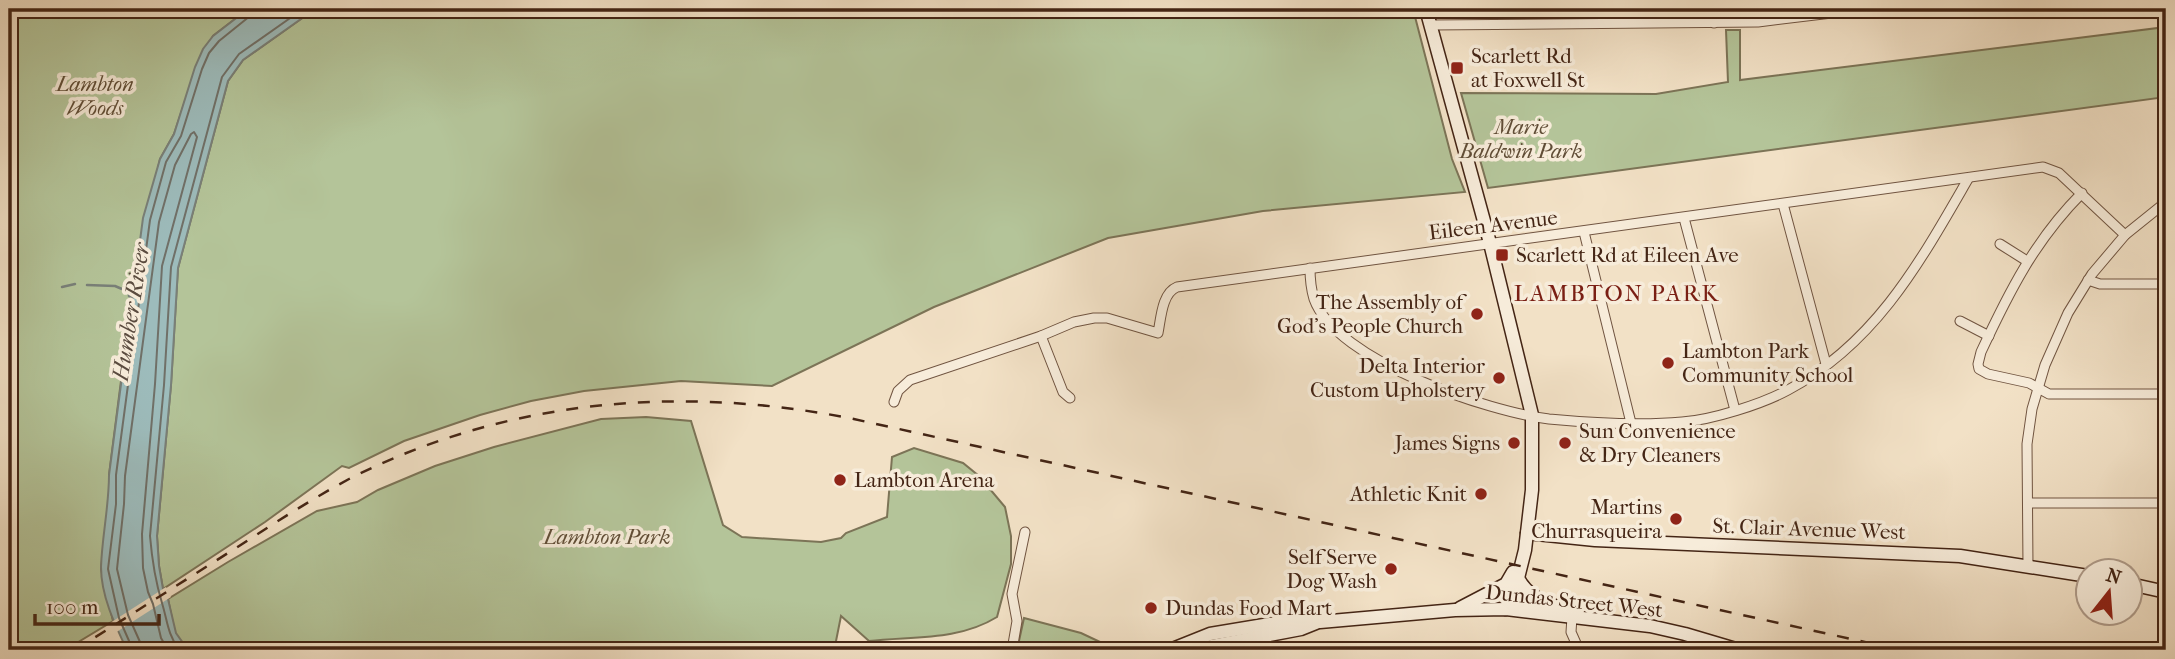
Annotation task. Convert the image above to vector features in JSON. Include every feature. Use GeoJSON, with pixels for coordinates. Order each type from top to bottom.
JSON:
{"type":"FeatureCollection","features":[{"type":"Feature","properties":{"kind":"main road"},"geometry":{"type":"LineString","coordinates":[[1426,9],[1490,243],[1532,415],[1532,490],[1527,533],[1518,578],[1506,609]]}},
{"type":"Feature","properties":{"kind":"main road"},"geometry":{"type":"LineString","coordinates":[[1455,610],[1506,584],[1512,575],[1519,548],[1527,533]]}},
{"type":"Feature","properties":{"kind":"main road","name":"St. Clair Avenue West"},"geometry":{"type":"LineString","coordinates":[[1527,533],[1595,540],[1960,556],[2074,574]]}},
{"type":"Feature","properties":{"kind":"main road"},"geometry":{"type":"LineString","coordinates":[[1518,578],[1523,587],[1536,598],[1587,619]]}},
{"type":"Feature","properties":{"kind":"main road"},"geometry":{"type":"LineString","coordinates":[[2144,587],[2166,592]]}},
{"type":"Feature","properties":{"kind":"main road","name":"Dundas Street West"},"geometry":{"type":"LineString","coordinates":[[1170,650],[1210,634],[1301,629],[1320,622],[1455,610],[1506,609],[1650,626],[1739,650]]}},
{"type":"Feature","properties":{"kind":"main road","name":"Dundas Street West"},"geometry":{"type":"LineString","coordinates":[[1191,650],[1260,630]]}},
{"type":"Feature","properties":{"kind":"street"},"geometry":{"type":"LineString","coordinates":[[1714,9],[1714,23]]}},
{"type":"Feature","properties":{"kind":"street"},"geometry":{"type":"LineString","coordinates":[[1431,25],[1758,22],[1827,11],[1866,9]]}},
{"type":"Feature","properties":{"kind":"street","name":"Eileen Avenue"},"geometry":{"type":"LineString","coordinates":[[894,402],[898,391],[910,380],[1041,336],[1074,322],[1107,318],[1158,333],[1167,295],[1171,289],[2047,167],[2082,192],[2125,235]]}},
{"type":"Feature","properties":{"kind":"street"},"geometry":{"type":"LineString","coordinates":[[1310,268],[1315,301],[1339,332],[1406,375],[1449,394],[1548,418],[1631,423],[1682,422],[1735,410],[1787,390],[1850,347],[1870,328],[1903,285],[1968,179]]}},
{"type":"Feature","properties":{"kind":"street"},"geometry":{"type":"LineString","coordinates":[[2082,192],[2062,213],[2027,261],[1989,336],[1979,360],[1979,369],[1984,373],[2029,383],[2049,394],[2166,394]]}},
{"type":"Feature","properties":{"kind":"street"},"geometry":{"type":"LineString","coordinates":[[2028,566],[2027,444],[2038,388],[2057,335],[2088,280],[2125,235],[2166,202]]}},
{"type":"Feature","properties":{"kind":"street"},"geometry":{"type":"LineString","coordinates":[[1783,204],[1826,364]]}},
{"type":"Feature","properties":{"kind":"street"},"geometry":{"type":"LineString","coordinates":[[1684,218],[1735,410]]}},
{"type":"Feature","properties":{"kind":"street"},"geometry":{"type":"LineString","coordinates":[[1584,232],[1631,423]]}},
{"type":"Feature","properties":{"kind":"street"},"geometry":{"type":"LineString","coordinates":[[2000,244],[2027,261]]}},
{"type":"Feature","properties":{"kind":"street"},"geometry":{"type":"LineString","coordinates":[[2088,280],[2099,284],[2166,284]]}},
{"type":"Feature","properties":{"kind":"street"},"geometry":{"type":"LineString","coordinates":[[1960,321],[1989,336]]}},
{"type":"Feature","properties":{"kind":"street"},"geometry":{"type":"LineString","coordinates":[[1041,336],[1063,392],[1070,398]]}},
{"type":"Feature","properties":{"kind":"street"},"geometry":{"type":"LineString","coordinates":[[2028,503],[2166,503]]}},
{"type":"Feature","properties":{"kind":"street"},"geometry":{"type":"LineString","coordinates":[[1012,650],[1017,621],[1012,594],[1024,533]]}},
{"type":"Feature","properties":{"kind":"street"},"geometry":{"type":"LineString","coordinates":[[1572,617],[1571,632],[1579,650]]}},
{"type":"Feature","properties":{"kind":"street"},"geometry":{"type":"LineString","coordinates":[[1260,630],[1264,650]]}},
{"type":"Feature","properties":{"kind":"green space","name":"Lambton Woods"},"geometry":{"type":"Polygon","coordinates":[[[9,9],[248,9],[213,36],[174,134],[160,159],[135,271],[109,475],[109,503],[101,569],[113,621],[65,650],[9,650],[9,9]]]}},
{"type":"Feature","properties":{"kind":"green space"},"geometry":{"type":"Polygon","coordinates":[[[315,9],[1413,9],[1452,159],[1465,192],[1263,211],[1108,238],[934,307],[772,386],[681,381],[584,391],[531,401],[480,415],[404,441],[349,468],[342,466],[265,522],[163,589],[157,536],[171,385],[178,268],[228,81],[243,60],[315,9]]]}},
{"type":"Feature","properties":{"kind":"green space","name":"Marie Baldwin Park"},"geometry":{"type":"Polygon","coordinates":[[[2166,27],[2166,97],[1488,188],[1461,93],[1656,94],[1728,82],[1726,30],[1740,30],[1740,80],[2166,27]]]}},
{"type":"Feature","properties":{"kind":"green space","name":"Lambton Park"},"geometry":{"type":"Polygon","coordinates":[[[646,417],[691,421],[723,525],[742,537],[821,542],[841,538],[846,533],[887,517],[892,457],[914,448],[963,463],[979,476],[1005,507],[1011,536],[1011,564],[997,617],[982,625],[951,634],[869,641],[841,616],[836,641],[838,650],[188,650],[175,633],[168,599],[317,511],[357,502],[435,466],[494,447],[601,419],[646,417]]]}},
{"type":"Feature","properties":{"kind":"green space"},"geometry":{"type":"Polygon","coordinates":[[[1024,618],[1081,633],[1117,650],[1017,650],[1024,618]]]}},
{"type":"Feature","properties":{"kind":"water","name":"Humber River"},"geometry":{"type":"Polygon","coordinates":[[[248,9],[315,9],[243,60],[228,81],[178,268],[171,385],[157,536],[163,589],[176,633],[188,650],[127,650],[106,599],[101,567],[109,475],[143,218],[160,159],[174,134],[203,49],[213,36],[248,9]]]}},
{"type":"Feature","properties":{"kind":"pier"},"geometry":{"type":"Polygon","coordinates":[[[166,587],[171,597],[115,633],[110,623],[166,587]]]}},
{"type":"Feature","properties":{"kind":"waterway"},"geometry":{"type":"LineString","coordinates":[[62,287],[75,284]]}},
{"type":"Feature","properties":{"kind":"waterway","name":"Humber River"},"geometry":{"type":"LineString","coordinates":[[87,285],[115,286],[129,292],[132,298]]}},
{"type":"Feature","properties":{"kind":"railway"},"geometry":{"type":"LineString","coordinates":[[75,650],[320,495],[409,452],[470,431],[532,416],[594,406],[657,402],[721,402],[849,418],[1901,650]]}},
{"type":"Feature","properties":{"kind":"railway"},"geometry":{"type":"LineString","coordinates":[[1894,644],[1924,650]]}},
{"type":"Feature","properties":{"kind":"place","name":"Scarlett Rd at Foxwell St"},"geometry":{"type":"Point","coordinates":[1457,68]}},
{"type":"Feature","properties":{"kind":"place","name":"Scarlett Rd at Eileen Ave"},"geometry":{"type":"Point","coordinates":[1502,255]}},
{"type":"Feature","properties":{"kind":"place","name":"The Assembly of God's People Church"},"geometry":{"type":"Point","coordinates":[1477,314]}},
{"type":"Feature","properties":{"kind":"place","name":"Lambton Park Community School"},"geometry":{"type":"Point","coordinates":[1668,363]}},
{"type":"Feature","properties":{"kind":"place","name":"Delta Interior Custom Upholstery"},"geometry":{"type":"Point","coordinates":[1499,378]}},
{"type":"Feature","properties":{"kind":"place","name":"James Signs"},"geometry":{"type":"Point","coordinates":[1514,443]}},
{"type":"Feature","properties":{"kind":"place","name":"Sun Convenience & Dry Cleaners"},"geometry":{"type":"Point","coordinates":[1565,443]}},
{"type":"Feature","properties":{"kind":"place","name":"Lambton Arena"},"geometry":{"type":"Point","coordinates":[840,480]}},
{"type":"Feature","properties":{"kind":"place","name":"Athletic Knit"},"geometry":{"type":"Point","coordinates":[1481,494]}},
{"type":"Feature","properties":{"kind":"place","name":"Martins Churrasqueira"},"geometry":{"type":"Point","coordinates":[1676,519]}},
{"type":"Feature","properties":{"kind":"place","name":"Self Serve Dog Wash"},"geometry":{"type":"Point","coordinates":[1391,569]}},
{"type":"Feature","properties":{"kind":"place","name":"Dundas Food Mart"},"geometry":{"type":"Point","coordinates":[1151,608]}},
{"type":"Feature","properties":{"kind":"district","name":"LAMBTON PARK"},"geometry":{"type":"Point","coordinates":[1617,293]}}]}
